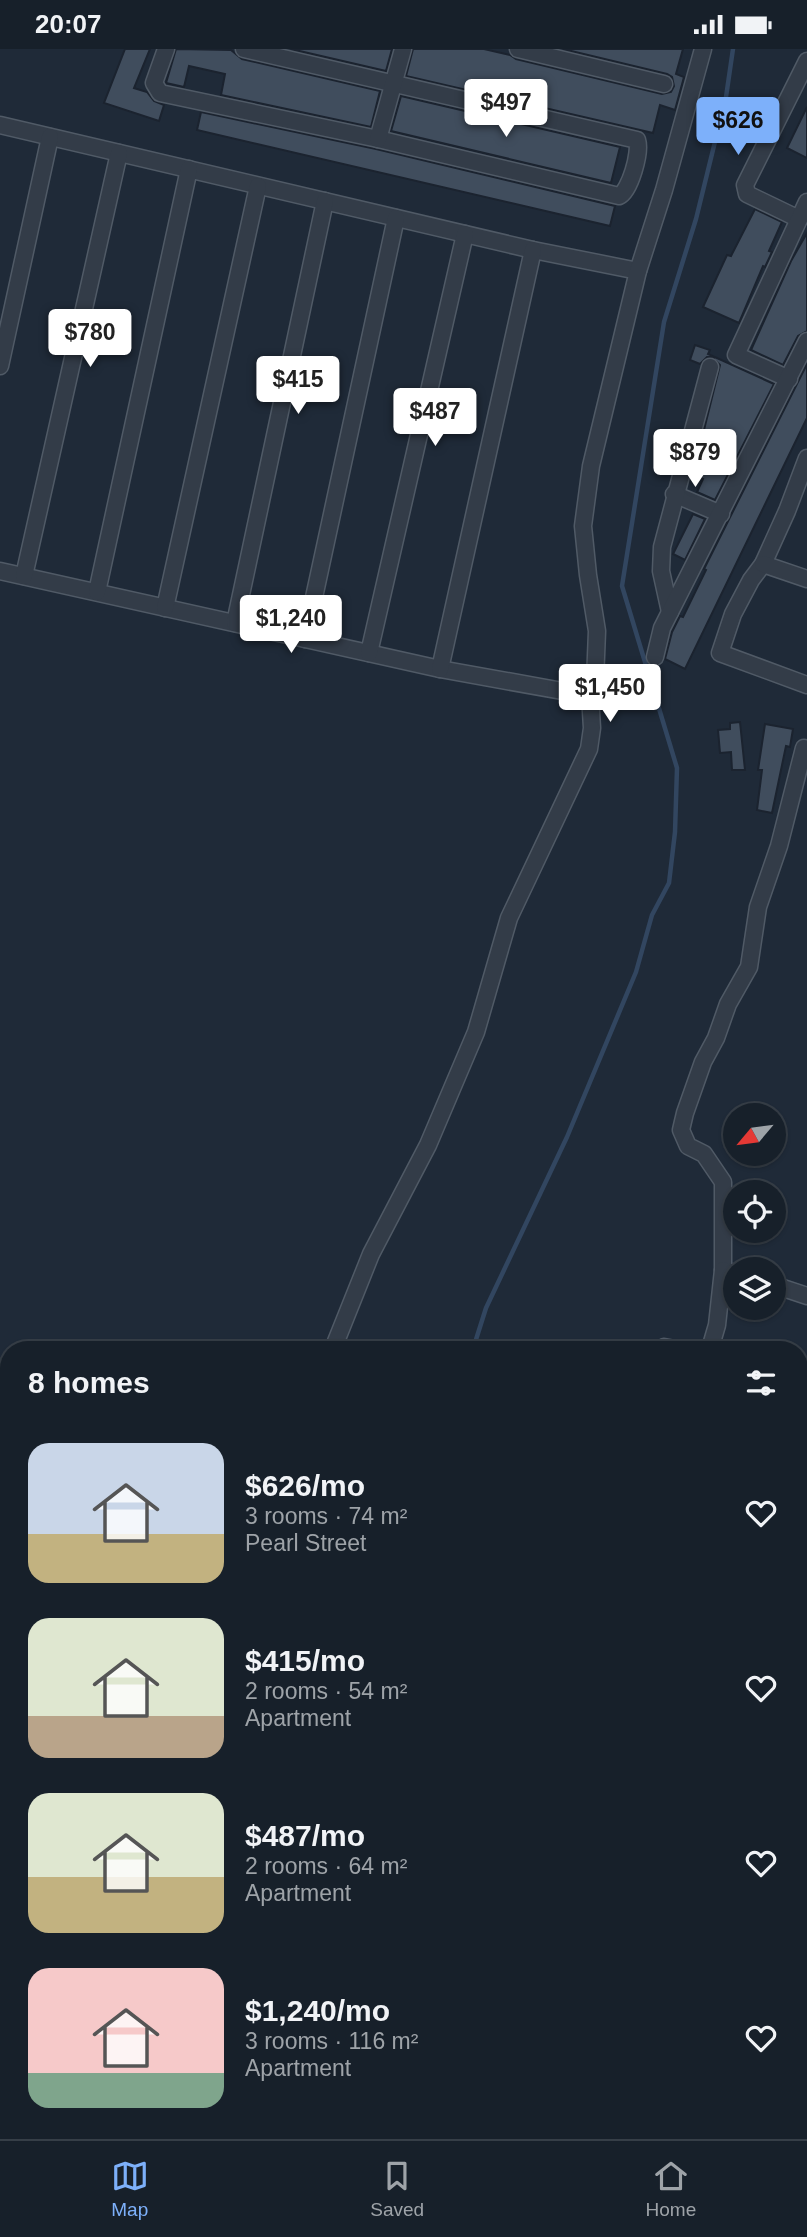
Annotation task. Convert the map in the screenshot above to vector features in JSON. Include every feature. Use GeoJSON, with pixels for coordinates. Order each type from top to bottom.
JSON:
{"type":"FeatureCollection","features":[{"type":"Feature","properties":{"kind":"street"},"geometry":{"type":"LineString","coordinates":[[166,49],[154,82],[160,93],[378,139],[619,196],[627,191],[639,150],[636,140],[244,49]]}},
{"type":"Feature","properties":{"kind":"street"},"geometry":{"type":"LineString","coordinates":[[378,139],[403,49]]}},
{"type":"Feature","properties":{"kind":"street"},"geometry":{"type":"LineString","coordinates":[[517,49],[664,84]]}},
{"type":"Feature","properties":{"kind":"street"},"geometry":{"type":"LineString","coordinates":[[336,1341],[371,1254],[428,1145],[476,1032],[509,918],[590,749],[590,696],[595,681],[597,631],[583,526],[591,466],[638,271],[664,190],[703,49]]}},
{"type":"Feature","properties":{"kind":"street"},"geometry":{"type":"LineString","coordinates":[[799,219],[747,194],[745,185],[807,61]]}},
{"type":"Feature","properties":{"kind":"street"},"geometry":{"type":"LineString","coordinates":[[0,125],[533,250],[638,271]]}},
{"type":"Feature","properties":{"kind":"street"},"geometry":{"type":"LineString","coordinates":[[0,366],[50,137]]}},
{"type":"Feature","properties":{"kind":"street"},"geometry":{"type":"LineString","coordinates":[[24,576],[119,153]]}},
{"type":"Feature","properties":{"kind":"street"},"geometry":{"type":"LineString","coordinates":[[97,592],[189,169]]}},
{"type":"Feature","properties":{"kind":"street"},"geometry":{"type":"LineString","coordinates":[[165,608],[258,186]]}},
{"type":"Feature","properties":{"kind":"street"},"geometry":{"type":"LineString","coordinates":[[235,623],[325,201]]}},
{"type":"Feature","properties":{"kind":"street"},"geometry":{"type":"LineString","coordinates":[[789,379],[736,355],[807,202]]}},
{"type":"Feature","properties":{"kind":"street"},"geometry":{"type":"LineString","coordinates":[[305,639],[396,218]]}},
{"type":"Feature","properties":{"kind":"street"},"geometry":{"type":"LineString","coordinates":[[369,653],[465,234]]}},
{"type":"Feature","properties":{"kind":"street"},"geometry":{"type":"LineString","coordinates":[[440,669],[533,250]]}},
{"type":"Feature","properties":{"kind":"street"},"geometry":{"type":"LineString","coordinates":[[655,657],[662,628],[807,341]]}},
{"type":"Feature","properties":{"kind":"street"},"geometry":{"type":"LineString","coordinates":[[670,612],[661,571],[662,547],[674,493],[710,367]]}},
{"type":"Feature","properties":{"kind":"street"},"geometry":{"type":"LineString","coordinates":[[807,458],[803,482],[763,564],[733,614],[719,657],[807,685]]}},
{"type":"Feature","properties":{"kind":"street"},"geometry":{"type":"LineString","coordinates":[[674,493],[721,514]]}},
{"type":"Feature","properties":{"kind":"street"},"geometry":{"type":"LineString","coordinates":[[763,564],[807,579]]}},
{"type":"Feature","properties":{"kind":"street"},"geometry":{"type":"LineString","coordinates":[[0,571],[440,669],[590,696]]}},
{"type":"Feature","properties":{"kind":"street"},"geometry":{"type":"LineString","coordinates":[[728,1257],[723,1182],[704,1154],[688,1146],[681,1130],[703,1062],[716,1038],[728,1004],[749,967],[758,907],[779,846],[804,748]]}},
{"type":"Feature","properties":{"kind":"street"},"geometry":{"type":"LineString","coordinates":[[786,1289],[807,1296]]}},
{"type":"Feature","properties":{"kind":"street"},"geometry":{"type":"LineString","coordinates":[[712,1341],[723,1298]]}},
{"type":"Feature","properties":{"kind":"building"},"geometry":{"type":"Polygon","coordinates":[[[125,49],[150,49],[134,88],[147,92],[154,101],[164,105],[159,121],[104,103],[125,49]]]}},
{"type":"Feature","properties":{"kind":"building"},"geometry":{"type":"Polygon","coordinates":[[[176,49],[231,50],[242,59],[380,91],[371,127],[221,95],[225,74],[189,66],[184,87],[166,83],[176,49]]]}},
{"type":"Feature","properties":{"kind":"building"},"geometry":{"type":"Polygon","coordinates":[[[291,49],[392,49],[386,71],[291,49]]]}},
{"type":"Feature","properties":{"kind":"building"},"geometry":{"type":"Polygon","coordinates":[[[413,49],[484,49],[662,94],[671,92],[674,86],[672,77],[667,74],[563,49],[683,49],[676,74],[684,77],[675,110],[660,105],[653,133],[406,76],[413,49]]]}},
{"type":"Feature","properties":{"kind":"building"},"geometry":{"type":"Polygon","coordinates":[[[401,96],[620,147],[611,183],[391,131],[401,96]]]}},
{"type":"Feature","properties":{"kind":"building"},"geometry":{"type":"Polygon","coordinates":[[[807,107],[807,158],[787,148],[807,107]]]}},
{"type":"Feature","properties":{"kind":"building"},"geometry":{"type":"Polygon","coordinates":[[[201,112],[376,149],[615,206],[610,226],[197,130],[201,112]]]}},
{"type":"Feature","properties":{"kind":"building"},"geometry":{"type":"Polygon","coordinates":[[[755,209],[782,222],[769,251],[772,252],[765,267],[763,266],[739,323],[703,307],[727,255],[731,256],[755,209]]]}},
{"type":"Feature","properties":{"kind":"building"},"geometry":{"type":"Polygon","coordinates":[[[807,233],[807,331],[798,336],[783,365],[751,350],[791,261],[807,233]]]}},
{"type":"Feature","properties":{"kind":"building"},"geometry":{"type":"Polygon","coordinates":[[[695,345],[710,350],[708,354],[774,384],[715,500],[697,492],[703,479],[692,474],[706,440],[702,438],[720,365],[712,357],[707,357],[700,364],[690,360],[695,345]]]}},
{"type":"Feature","properties":{"kind":"building"},"geometry":{"type":"Polygon","coordinates":[[[807,364],[807,418],[685,669],[665,659],[672,632],[680,616],[683,617],[706,570],[704,569],[807,364]]]}},
{"type":"Feature","properties":{"kind":"building"},"geometry":{"type":"Polygon","coordinates":[[[693,514],[705,519],[685,560],[673,554],[693,514]]]}},
{"type":"Feature","properties":{"kind":"building"},"geometry":{"type":"Polygon","coordinates":[[[740,722],[745,770],[732,770],[731,752],[720,753],[718,730],[730,729],[730,723],[740,722]]]}},
{"type":"Feature","properties":{"kind":"building"},"geometry":{"type":"Polygon","coordinates":[[[765,724],[793,729],[790,747],[786,746],[772,813],[757,810],[762,770],[758,770],[765,724]]]}},
{"type":"Feature","properties":{"kind":"waterway"},"geometry":{"type":"LineString","coordinates":[[476,1341],[486,1308],[567,1137],[636,972],[652,915],[669,883],[675,832],[677,768],[622,586],[664,322],[696,219],[726,97],[733,49]]}}]}
